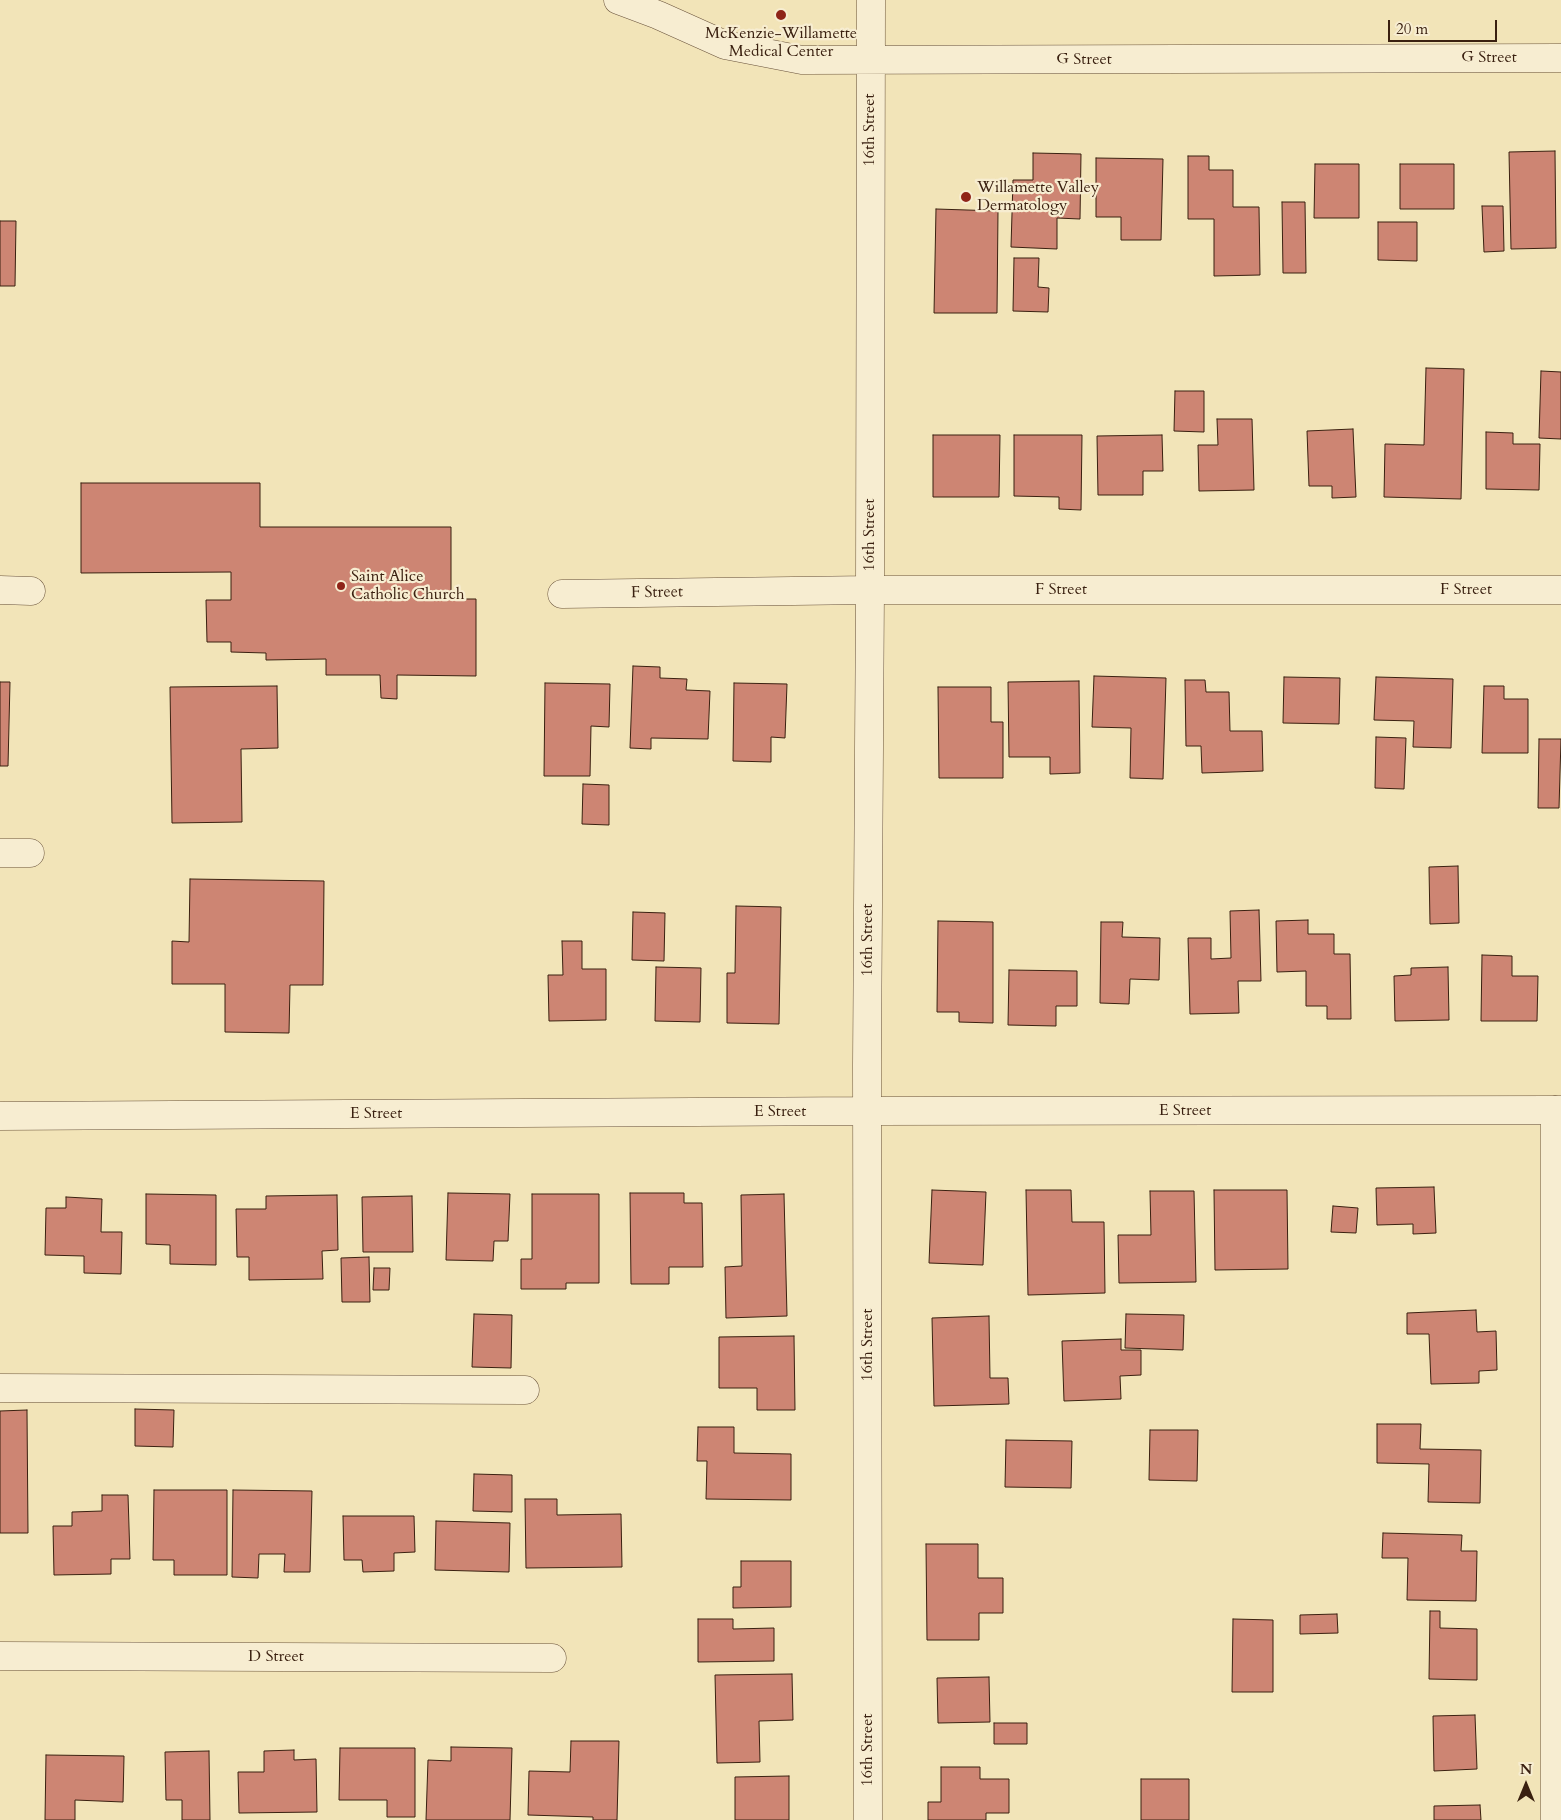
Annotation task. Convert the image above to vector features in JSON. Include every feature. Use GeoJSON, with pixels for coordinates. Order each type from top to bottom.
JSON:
{"type":"FeatureCollection","features":[{"type":"Feature","properties":{"kind":"street","name":"G Street"},"geometry":{"type":"LineString","coordinates":[[618,0],[658,15],[725,45],[802,60],[1561,58]]}},
{"type":"Feature","properties":{"kind":"street","name":"16th Street"},"geometry":{"type":"LineString","coordinates":[[868,1820],[871,0]]}},
{"type":"Feature","properties":{"kind":"street"},"geometry":{"type":"LineString","coordinates":[[0,590],[31,591]]}},
{"type":"Feature","properties":{"kind":"street","name":"F Street"},"geometry":{"type":"LineString","coordinates":[[562,594],[870,590],[1561,590]]}},
{"type":"Feature","properties":{"kind":"street"},"geometry":{"type":"LineString","coordinates":[[0,853],[30,853]]}},
{"type":"Feature","properties":{"kind":"street","name":"E Street"},"geometry":{"type":"LineString","coordinates":[[0,1116],[868,1111],[1558,1110]]}},
{"type":"Feature","properties":{"kind":"street"},"geometry":{"type":"LineString","coordinates":[[1555,1820],[1558,1110]]}},
{"type":"Feature","properties":{"kind":"street"},"geometry":{"type":"LineString","coordinates":[[0,1388],[525,1390]]}},
{"type":"Feature","properties":{"kind":"street","name":"D Street"},"geometry":{"type":"LineString","coordinates":[[0,1656],[552,1658]]}},
{"type":"Feature","properties":{"kind":"building"},"geometry":{"type":"Polygon","coordinates":[[[1555,151],[1556,248],[1511,249],[1509,152],[1555,151]]]}},
{"type":"Feature","properties":{"kind":"building"},"geometry":{"type":"Polygon","coordinates":[[[1033,153],[1081,154],[1080,219],[1057,218],[1057,249],[1011,247],[1013,180],[1033,180],[1033,153]]]}},
{"type":"Feature","properties":{"kind":"building"},"geometry":{"type":"Polygon","coordinates":[[[1188,156],[1209,156],[1209,170],[1233,170],[1233,207],[1259,207],[1260,275],[1214,276],[1214,219],[1188,219],[1188,156]]]}},
{"type":"Feature","properties":{"kind":"building"},"geometry":{"type":"Polygon","coordinates":[[[1096,158],[1163,159],[1161,240],[1121,240],[1121,217],[1096,217],[1096,158]]]}},
{"type":"Feature","properties":{"kind":"building"},"geometry":{"type":"Polygon","coordinates":[[[1315,164],[1359,164],[1359,218],[1314,218],[1315,164]]]}},
{"type":"Feature","properties":{"kind":"building"},"geometry":{"type":"Polygon","coordinates":[[[1400,164],[1454,164],[1454,209],[1400,209],[1400,164]]]}},
{"type":"Feature","properties":{"kind":"building"},"geometry":{"type":"Polygon","coordinates":[[[1282,202],[1305,202],[1306,273],[1283,273],[1282,202]]]}},
{"type":"Feature","properties":{"kind":"building"},"geometry":{"type":"Polygon","coordinates":[[[1482,206],[1503,206],[1504,251],[1484,252],[1482,206]]]}},
{"type":"Feature","properties":{"kind":"building"},"geometry":{"type":"Polygon","coordinates":[[[936,209],[998,211],[997,313],[934,313],[936,209]]]}},
{"type":"Feature","properties":{"kind":"building"},"geometry":{"type":"Polygon","coordinates":[[[0,221],[16,221],[15,286],[0,286],[0,221]]]}},
{"type":"Feature","properties":{"kind":"building"},"geometry":{"type":"Polygon","coordinates":[[[1378,222],[1417,222],[1417,261],[1378,260],[1378,222]]]}},
{"type":"Feature","properties":{"kind":"building"},"geometry":{"type":"Polygon","coordinates":[[[1014,258],[1039,258],[1038,287],[1049,288],[1048,312],[1013,311],[1014,258]]]}},
{"type":"Feature","properties":{"kind":"building"},"geometry":{"type":"Polygon","coordinates":[[[1426,368],[1464,369],[1461,499],[1384,497],[1385,444],[1424,445],[1426,368]]]}},
{"type":"Feature","properties":{"kind":"building"},"geometry":{"type":"Polygon","coordinates":[[[1541,371],[1561,372],[1561,439],[1539,438],[1541,371]]]}},
{"type":"Feature","properties":{"kind":"building"},"geometry":{"type":"Polygon","coordinates":[[[1175,391],[1204,391],[1204,432],[1174,431],[1175,391]]]}},
{"type":"Feature","properties":{"kind":"building"},"geometry":{"type":"Polygon","coordinates":[[[1217,419],[1252,419],[1254,490],[1199,491],[1198,445],[1218,445],[1217,419]]]}},
{"type":"Feature","properties":{"kind":"building"},"geometry":{"type":"Polygon","coordinates":[[[1353,429],[1356,497],[1332,498],[1332,486],[1309,486],[1307,431],[1353,429]]]}},
{"type":"Feature","properties":{"kind":"building"},"geometry":{"type":"Polygon","coordinates":[[[1486,432],[1513,433],[1513,444],[1540,444],[1539,490],[1486,489],[1486,432]]]}},
{"type":"Feature","properties":{"kind":"building"},"geometry":{"type":"Polygon","coordinates":[[[933,435],[1000,435],[999,497],[933,497],[933,435]]]}},
{"type":"Feature","properties":{"kind":"building"},"geometry":{"type":"Polygon","coordinates":[[[1014,435],[1082,435],[1081,510],[1059,509],[1059,497],[1014,496],[1014,435]]]}},
{"type":"Feature","properties":{"kind":"building"},"geometry":{"type":"Polygon","coordinates":[[[1162,435],[1163,471],[1143,471],[1143,495],[1098,495],[1097,436],[1162,435]]]}},
{"type":"Feature","properties":{"kind":"building","name":"Saint Alice Catholic Church"},"geometry":{"type":"Polygon","coordinates":[[[81,483],[260,483],[260,527],[451,527],[451,599],[476,599],[476,676],[397,675],[397,699],[381,698],[380,675],[326,675],[326,659],[266,660],[266,653],[231,652],[231,642],[207,642],[206,600],[231,600],[231,572],[81,573],[81,483]]]}},
{"type":"Feature","properties":{"kind":"building"},"geometry":{"type":"Polygon","coordinates":[[[633,666],[660,667],[660,678],[687,679],[686,690],[710,691],[708,739],[651,738],[651,749],[630,748],[633,666]]]}},
{"type":"Feature","properties":{"kind":"building"},"geometry":{"type":"Polygon","coordinates":[[[1094,676],[1166,678],[1163,779],[1130,778],[1131,728],[1092,727],[1094,676]]]}},
{"type":"Feature","properties":{"kind":"building"},"geometry":{"type":"Polygon","coordinates":[[[1284,677],[1340,678],[1339,724],[1283,723],[1284,677]]]}},
{"type":"Feature","properties":{"kind":"building"},"geometry":{"type":"Polygon","coordinates":[[[1376,677],[1453,679],[1451,748],[1413,747],[1414,721],[1374,720],[1376,677]]]}},
{"type":"Feature","properties":{"kind":"building"},"geometry":{"type":"Polygon","coordinates":[[[1185,680],[1205,680],[1206,692],[1229,692],[1230,731],[1262,731],[1263,771],[1202,773],[1201,746],[1186,746],[1185,680]]]}},
{"type":"Feature","properties":{"kind":"building"},"geometry":{"type":"Polygon","coordinates":[[[1079,681],[1080,773],[1050,774],[1050,757],[1009,757],[1008,682],[1079,681]]]}},
{"type":"Feature","properties":{"kind":"building"},"geometry":{"type":"Polygon","coordinates":[[[0,682],[10,682],[8,766],[0,766],[0,682]]]}},
{"type":"Feature","properties":{"kind":"building"},"geometry":{"type":"Polygon","coordinates":[[[545,683],[610,684],[609,727],[591,726],[590,776],[544,776],[545,683]]]}},
{"type":"Feature","properties":{"kind":"building"},"geometry":{"type":"Polygon","coordinates":[[[734,683],[787,684],[785,738],[771,737],[771,762],[733,761],[734,683]]]}},
{"type":"Feature","properties":{"kind":"building"},"geometry":{"type":"Polygon","coordinates":[[[277,686],[278,748],[241,749],[242,822],[172,823],[170,687],[277,686]]]}},
{"type":"Feature","properties":{"kind":"building"},"geometry":{"type":"Polygon","coordinates":[[[1484,686],[1504,686],[1504,699],[1528,699],[1528,753],[1482,753],[1484,686]]]}},
{"type":"Feature","properties":{"kind":"building"},"geometry":{"type":"Polygon","coordinates":[[[938,687],[991,687],[991,722],[1003,722],[1003,778],[939,778],[938,687]]]}},
{"type":"Feature","properties":{"kind":"building"},"geometry":{"type":"Polygon","coordinates":[[[1376,737],[1406,738],[1404,789],[1375,788],[1376,737]]]}},
{"type":"Feature","properties":{"kind":"building"},"geometry":{"type":"Polygon","coordinates":[[[1539,739],[1561,739],[1559,808],[1538,808],[1539,739]]]}},
{"type":"Feature","properties":{"kind":"building"},"geometry":{"type":"Polygon","coordinates":[[[583,784],[609,785],[609,825],[582,824],[583,784]]]}},
{"type":"Feature","properties":{"kind":"building"},"geometry":{"type":"Polygon","coordinates":[[[1458,866],[1459,923],[1430,924],[1429,867],[1458,866]]]}},
{"type":"Feature","properties":{"kind":"building"},"geometry":{"type":"Polygon","coordinates":[[[190,879],[324,881],[323,985],[290,985],[289,1033],[225,1032],[225,984],[172,984],[172,941],[189,942],[190,879]]]}},
{"type":"Feature","properties":{"kind":"building"},"geometry":{"type":"Polygon","coordinates":[[[736,906],[781,907],[779,1024],[727,1023],[727,973],[735,973],[736,906]]]}},
{"type":"Feature","properties":{"kind":"building"},"geometry":{"type":"Polygon","coordinates":[[[1259,910],[1261,981],[1238,981],[1239,1013],[1190,1014],[1188,938],[1211,938],[1211,959],[1231,958],[1230,911],[1259,910]]]}},
{"type":"Feature","properties":{"kind":"building"},"geometry":{"type":"Polygon","coordinates":[[[633,912],[665,913],[664,961],[632,960],[633,912]]]}},
{"type":"Feature","properties":{"kind":"building"},"geometry":{"type":"Polygon","coordinates":[[[1308,920],[1308,934],[1334,934],[1334,954],[1350,954],[1351,1019],[1327,1019],[1327,1006],[1306,1006],[1306,971],[1277,972],[1276,921],[1308,920]]]}},
{"type":"Feature","properties":{"kind":"building"},"geometry":{"type":"Polygon","coordinates":[[[938,921],[993,922],[993,1023],[959,1022],[959,1012],[937,1012],[938,921]]]}},
{"type":"Feature","properties":{"kind":"building"},"geometry":{"type":"Polygon","coordinates":[[[1101,922],[1123,922],[1122,937],[1160,938],[1159,980],[1130,979],[1129,1004],[1100,1003],[1101,922]]]}},
{"type":"Feature","properties":{"kind":"building"},"geometry":{"type":"Polygon","coordinates":[[[562,941],[582,941],[582,969],[606,969],[606,1020],[549,1021],[548,975],[563,975],[562,941]]]}},
{"type":"Feature","properties":{"kind":"building"},"geometry":{"type":"Polygon","coordinates":[[[1482,955],[1512,956],[1512,976],[1538,976],[1537,1021],[1481,1021],[1482,955]]]}},
{"type":"Feature","properties":{"kind":"building"},"geometry":{"type":"Polygon","coordinates":[[[656,967],[701,968],[700,1022],[655,1021],[656,967]]]}},
{"type":"Feature","properties":{"kind":"building"},"geometry":{"type":"Polygon","coordinates":[[[1448,967],[1449,1020],[1395,1021],[1394,976],[1411,975],[1411,968],[1448,967]]]}},
{"type":"Feature","properties":{"kind":"building"},"geometry":{"type":"Polygon","coordinates":[[[1009,970],[1077,971],[1077,1006],[1056,1006],[1056,1026],[1008,1025],[1009,970]]]}},
{"type":"Feature","properties":{"kind":"building"},"geometry":{"type":"Polygon","coordinates":[[[1434,1187],[1436,1233],[1413,1234],[1413,1224],[1377,1225],[1376,1188],[1434,1187]]]}},
{"type":"Feature","properties":{"kind":"building"},"geometry":{"type":"Polygon","coordinates":[[[932,1190],[986,1192],[983,1265],[929,1263],[932,1190]]]}},
{"type":"Feature","properties":{"kind":"building"},"geometry":{"type":"Polygon","coordinates":[[[1026,1190],[1071,1190],[1072,1222],[1104,1222],[1105,1293],[1028,1295],[1026,1190]]]}},
{"type":"Feature","properties":{"kind":"building"},"geometry":{"type":"Polygon","coordinates":[[[1214,1190],[1287,1190],[1288,1269],[1215,1270],[1214,1190]]]}},
{"type":"Feature","properties":{"kind":"building"},"geometry":{"type":"Polygon","coordinates":[[[1150,1191],[1194,1191],[1196,1282],[1119,1283],[1118,1235],[1151,1235],[1150,1191]]]}},
{"type":"Feature","properties":{"kind":"building"},"geometry":{"type":"Polygon","coordinates":[[[448,1193],[510,1194],[508,1241],[494,1241],[493,1261],[446,1260],[448,1193]]]}},
{"type":"Feature","properties":{"kind":"building"},"geometry":{"type":"Polygon","coordinates":[[[630,1193],[684,1193],[684,1203],[702,1203],[703,1267],[669,1267],[669,1284],[631,1284],[630,1193]]]}},
{"type":"Feature","properties":{"kind":"building"},"geometry":{"type":"Polygon","coordinates":[[[146,1194],[216,1195],[216,1265],[170,1264],[170,1245],[146,1244],[146,1194]]]}},
{"type":"Feature","properties":{"kind":"building"},"geometry":{"type":"Polygon","coordinates":[[[532,1194],[599,1194],[599,1283],[566,1283],[566,1289],[521,1289],[521,1259],[532,1259],[532,1194]]]}},
{"type":"Feature","properties":{"kind":"building"},"geometry":{"type":"Polygon","coordinates":[[[784,1194],[787,1316],[726,1318],[725,1267],[742,1266],[741,1195],[784,1194]]]}},
{"type":"Feature","properties":{"kind":"building"},"geometry":{"type":"Polygon","coordinates":[[[337,1195],[338,1250],[322,1251],[323,1279],[249,1280],[249,1257],[237,1257],[236,1209],[266,1209],[266,1196],[337,1195]]]}},
{"type":"Feature","properties":{"kind":"building"},"geometry":{"type":"Polygon","coordinates":[[[412,1196],[413,1252],[363,1252],[362,1197],[412,1196]]]}},
{"type":"Feature","properties":{"kind":"building"},"geometry":{"type":"Polygon","coordinates":[[[66,1197],[102,1199],[101,1232],[122,1232],[121,1274],[84,1273],[84,1256],[45,1255],[46,1208],[66,1208],[66,1197]]]}},
{"type":"Feature","properties":{"kind":"building"},"geometry":{"type":"Polygon","coordinates":[[[1333,1206],[1358,1208],[1356,1233],[1331,1232],[1333,1206]]]}},
{"type":"Feature","properties":{"kind":"building"},"geometry":{"type":"Polygon","coordinates":[[[369,1257],[370,1302],[342,1302],[341,1258],[369,1257]]]}},
{"type":"Feature","properties":{"kind":"building"},"geometry":{"type":"Polygon","coordinates":[[[374,1268],[390,1268],[389,1290],[373,1290],[374,1268]]]}},
{"type":"Feature","properties":{"kind":"building"},"geometry":{"type":"Polygon","coordinates":[[[1476,1310],[1477,1332],[1496,1331],[1497,1370],[1479,1371],[1479,1383],[1431,1384],[1429,1334],[1407,1334],[1407,1313],[1476,1310]]]}},
{"type":"Feature","properties":{"kind":"building"},"geometry":{"type":"Polygon","coordinates":[[[474,1314],[512,1315],[511,1368],[472,1367],[474,1314]]]}},
{"type":"Feature","properties":{"kind":"building"},"geometry":{"type":"Polygon","coordinates":[[[1126,1314],[1184,1315],[1183,1350],[1125,1348],[1126,1314]]]}},
{"type":"Feature","properties":{"kind":"building"},"geometry":{"type":"Polygon","coordinates":[[[989,1316],[990,1378],[1008,1378],[1009,1404],[934,1406],[932,1318],[989,1316]]]}},
{"type":"Feature","properties":{"kind":"building"},"geometry":{"type":"Polygon","coordinates":[[[794,1336],[795,1410],[757,1410],[757,1388],[719,1388],[719,1337],[794,1336]]]}},
{"type":"Feature","properties":{"kind":"building"},"geometry":{"type":"Polygon","coordinates":[[[1121,1339],[1121,1350],[1141,1350],[1141,1375],[1120,1376],[1121,1399],[1064,1401],[1062,1341],[1121,1339]]]}},
{"type":"Feature","properties":{"kind":"building"},"geometry":{"type":"Polygon","coordinates":[[[135,1409],[174,1410],[173,1447],[135,1446],[135,1409]]]}},
{"type":"Feature","properties":{"kind":"building"},"geometry":{"type":"Polygon","coordinates":[[[27,1410],[28,1533],[0,1533],[0,1411],[27,1410]]]}},
{"type":"Feature","properties":{"kind":"building"},"geometry":{"type":"Polygon","coordinates":[[[1377,1424],[1421,1424],[1420,1449],[1481,1450],[1480,1503],[1428,1502],[1429,1464],[1377,1463],[1377,1424]]]}},
{"type":"Feature","properties":{"kind":"building"},"geometry":{"type":"Polygon","coordinates":[[[698,1427],[734,1427],[734,1453],[791,1454],[791,1500],[706,1499],[707,1461],[697,1461],[698,1427]]]}},
{"type":"Feature","properties":{"kind":"building"},"geometry":{"type":"Polygon","coordinates":[[[1150,1430],[1198,1430],[1197,1481],[1149,1480],[1150,1430]]]}},
{"type":"Feature","properties":{"kind":"building"},"geometry":{"type":"Polygon","coordinates":[[[1006,1440],[1072,1441],[1071,1488],[1005,1487],[1006,1440]]]}},
{"type":"Feature","properties":{"kind":"building"},"geometry":{"type":"Polygon","coordinates":[[[474,1474],[512,1475],[512,1512],[473,1511],[474,1474]]]}},
{"type":"Feature","properties":{"kind":"building"},"geometry":{"type":"Polygon","coordinates":[[[154,1490],[227,1490],[227,1575],[174,1575],[174,1560],[153,1560],[154,1490]]]}},
{"type":"Feature","properties":{"kind":"building"},"geometry":{"type":"Polygon","coordinates":[[[233,1490],[312,1491],[310,1572],[284,1572],[285,1554],[259,1554],[258,1578],[232,1577],[233,1490]]]}},
{"type":"Feature","properties":{"kind":"building"},"geometry":{"type":"Polygon","coordinates":[[[102,1495],[128,1495],[130,1559],[111,1559],[111,1574],[54,1575],[53,1526],[72,1526],[72,1512],[102,1511],[102,1495]]]}},
{"type":"Feature","properties":{"kind":"building"},"geometry":{"type":"Polygon","coordinates":[[[525,1499],[557,1499],[557,1515],[621,1514],[622,1567],[526,1568],[525,1499]]]}},
{"type":"Feature","properties":{"kind":"building"},"geometry":{"type":"Polygon","coordinates":[[[343,1516],[414,1516],[415,1552],[394,1553],[394,1571],[363,1572],[362,1560],[344,1560],[343,1516]]]}},
{"type":"Feature","properties":{"kind":"building"},"geometry":{"type":"Polygon","coordinates":[[[436,1521],[510,1523],[509,1572],[435,1570],[436,1521]]]}},
{"type":"Feature","properties":{"kind":"building"},"geometry":{"type":"Polygon","coordinates":[[[1383,1533],[1462,1535],[1461,1551],[1477,1551],[1476,1601],[1407,1600],[1408,1558],[1382,1558],[1383,1533]]]}},
{"type":"Feature","properties":{"kind":"building"},"geometry":{"type":"Polygon","coordinates":[[[926,1544],[978,1544],[978,1578],[1003,1578],[1003,1613],[979,1613],[979,1640],[927,1640],[926,1544]]]}},
{"type":"Feature","properties":{"kind":"building"},"geometry":{"type":"Polygon","coordinates":[[[741,1561],[791,1561],[791,1607],[733,1608],[733,1587],[741,1587],[741,1561]]]}},
{"type":"Feature","properties":{"kind":"building"},"geometry":{"type":"Polygon","coordinates":[[[1430,1611],[1440,1611],[1440,1628],[1477,1629],[1477,1680],[1429,1679],[1430,1611]]]}},
{"type":"Feature","properties":{"kind":"building"},"geometry":{"type":"Polygon","coordinates":[[[1337,1614],[1338,1633],[1300,1634],[1300,1615],[1337,1614]]]}},
{"type":"Feature","properties":{"kind":"building"},"geometry":{"type":"Polygon","coordinates":[[[698,1619],[733,1619],[733,1629],[774,1628],[774,1661],[698,1662],[698,1619]]]}},
{"type":"Feature","properties":{"kind":"building"},"geometry":{"type":"Polygon","coordinates":[[[1233,1619],[1273,1620],[1273,1692],[1232,1692],[1233,1619]]]}},
{"type":"Feature","properties":{"kind":"building"},"geometry":{"type":"Polygon","coordinates":[[[792,1674],[793,1720],[759,1721],[760,1762],[717,1763],[715,1675],[792,1674]]]}},
{"type":"Feature","properties":{"kind":"building"},"geometry":{"type":"Polygon","coordinates":[[[989,1677],[990,1722],[938,1723],[937,1678],[989,1677]]]}},
{"type":"Feature","properties":{"kind":"building"},"geometry":{"type":"Polygon","coordinates":[[[1475,1715],[1477,1769],[1434,1771],[1433,1716],[1475,1715]]]}},
{"type":"Feature","properties":{"kind":"building"},"geometry":{"type":"Polygon","coordinates":[[[994,1723],[1027,1723],[1027,1744],[994,1744],[994,1723]]]}},
{"type":"Feature","properties":{"kind":"building"},"geometry":{"type":"Polygon","coordinates":[[[571,1741],[619,1741],[617,1820],[593,1820],[593,1817],[528,1815],[529,1771],[570,1772],[571,1741]]]}},
{"type":"Feature","properties":{"kind":"building"},"geometry":{"type":"Polygon","coordinates":[[[451,1747],[512,1748],[510,1820],[426,1820],[428,1760],[451,1761],[451,1747]]]}},
{"type":"Feature","properties":{"kind":"building"},"geometry":{"type":"Polygon","coordinates":[[[340,1748],[415,1748],[415,1817],[387,1817],[387,1800],[339,1800],[340,1748]]]}},
{"type":"Feature","properties":{"kind":"building"},"geometry":{"type":"Polygon","coordinates":[[[294,1750],[294,1760],[316,1759],[317,1812],[239,1813],[238,1772],[264,1772],[264,1751],[294,1750]]]}},
{"type":"Feature","properties":{"kind":"building"},"geometry":{"type":"Polygon","coordinates":[[[209,1751],[210,1820],[182,1820],[182,1800],[166,1800],[165,1752],[209,1751]]]}},
{"type":"Feature","properties":{"kind":"building"},"geometry":{"type":"Polygon","coordinates":[[[46,1755],[124,1756],[123,1802],[75,1800],[75,1820],[45,1820],[46,1755]]]}},
{"type":"Feature","properties":{"kind":"building"},"geometry":{"type":"Polygon","coordinates":[[[941,1767],[980,1767],[980,1779],[1009,1779],[1009,1813],[986,1813],[986,1820],[928,1820],[928,1802],[941,1802],[941,1767]]]}},
{"type":"Feature","properties":{"kind":"building"},"geometry":{"type":"Polygon","coordinates":[[[789,1776],[789,1820],[735,1820],[735,1777],[789,1776]]]}},
{"type":"Feature","properties":{"kind":"building"},"geometry":{"type":"Polygon","coordinates":[[[1141,1779],[1189,1779],[1189,1820],[1141,1820],[1141,1779]]]}},
{"type":"Feature","properties":{"kind":"building"},"geometry":{"type":"Polygon","coordinates":[[[1480,1805],[1481,1820],[1434,1820],[1434,1806],[1480,1805]]]}},
{"type":"Feature","properties":{"kind":"place","name":"McKenzie-Willamette Medical Center"},"geometry":{"type":"Point","coordinates":[781,15]}},
{"type":"Feature","properties":{"kind":"place","name":"Willamette Valley Dermatology"},"geometry":{"type":"Point","coordinates":[966,197]}},
{"type":"Feature","properties":{"kind":"place","name":"Saint Alice Catholic Church"},"geometry":{"type":"Point","coordinates":[341,586]}}]}
